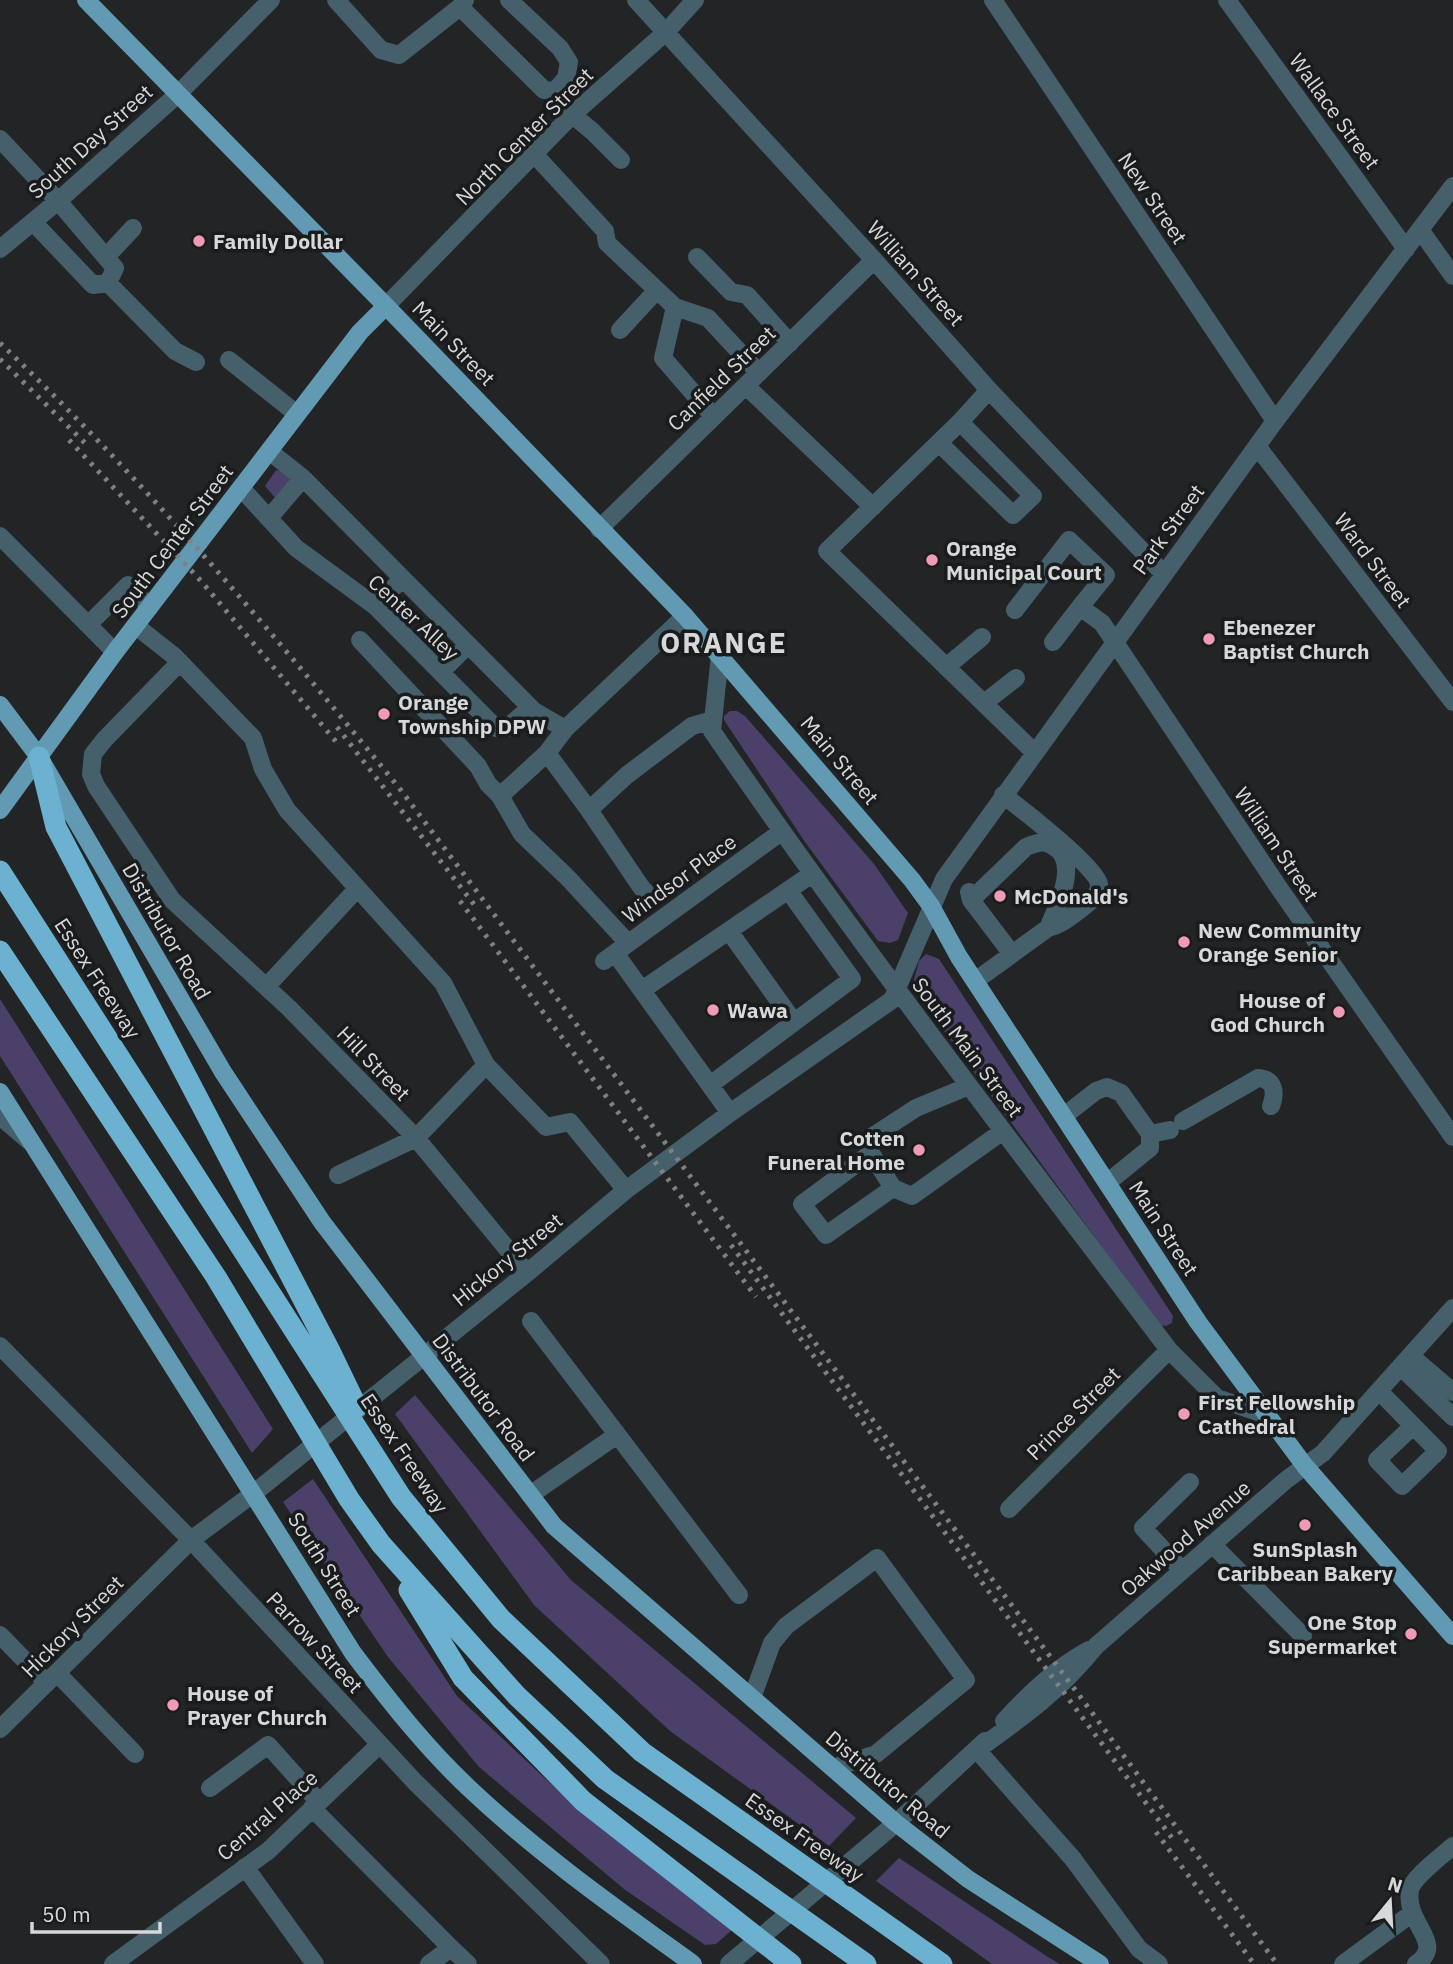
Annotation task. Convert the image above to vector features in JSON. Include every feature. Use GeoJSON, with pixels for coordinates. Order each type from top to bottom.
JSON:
{"type":"FeatureCollection","features":[{"type":"Feature","properties":{"kind":"highway"},"geometry":{"type":"LineString","coordinates":[[39,757],[56,827],[329,1349],[401,1497]]}},
{"type":"Feature","properties":{"kind":"highway","name":"Essex Freeway"},"geometry":{"type":"LineString","coordinates":[[0,871],[401,1497],[501,1619],[642,1752],[942,1964]]}},
{"type":"Feature","properties":{"kind":"highway"},"geometry":{"type":"LineString","coordinates":[[0,951],[216,1277],[349,1499],[381,1544],[463,1678],[583,1801],[791,1964]]}},
{"type":"Feature","properties":{"kind":"highway"},"geometry":{"type":"LineString","coordinates":[[381,1544],[517,1696],[605,1779],[866,1964]]}},
{"type":"Feature","properties":{"kind":"main road","name":"Main Street"},"geometry":{"type":"LineString","coordinates":[[86,0],[685,616],[903,869],[931,906],[975,981],[1198,1322],[1306,1466],[1453,1636]]}},
{"type":"Feature","properties":{"kind":"main road","name":"South Center Street"},"geometry":{"type":"LineString","coordinates":[[0,810],[297,414],[360,332],[386,306]]}},
{"type":"Feature","properties":{"kind":"main road","name":"Distributor Road"},"geometry":{"type":"LineString","coordinates":[[0,705],[39,757],[223,1072],[322,1222],[554,1526],[896,1823],[968,1879],[1100,1964]]}},
{"type":"Feature","properties":{"kind":"main road"},"geometry":{"type":"LineString","coordinates":[[0,1091],[34,1146]]}},
{"type":"Feature","properties":{"kind":"main road","name":"South Street"},"geometry":{"type":"LineString","coordinates":[[34,1146],[353,1653],[406,1723],[471,1790],[571,1875],[693,1964]]}},
{"type":"Feature","properties":{"kind":"street","name":"South Day Street"},"geometry":{"type":"LineString","coordinates":[[0,249],[178,94],[271,0]]}},
{"type":"Feature","properties":{"kind":"street"},"geometry":{"type":"LineString","coordinates":[[336,0],[382,50],[399,55],[463,4],[544,90],[555,91]]}},
{"type":"Feature","properties":{"kind":"street"},"geometry":{"type":"LineString","coordinates":[[509,0],[560,48],[569,62],[566,78],[555,91]]}},
{"type":"Feature","properties":{"kind":"street","name":"William Street"},"geometry":{"type":"LineString","coordinates":[[636,0],[989,390],[1164,574]]}},
{"type":"Feature","properties":{"kind":"street","name":"North Center Street"},"geometry":{"type":"LineString","coordinates":[[386,306],[572,115],[666,32],[695,0]]}},
{"type":"Feature","properties":{"kind":"street","name":"New Street"},"geometry":{"type":"LineString","coordinates":[[993,0],[1275,421]]}},
{"type":"Feature","properties":{"kind":"street","name":"Wallace Street"},"geometry":{"type":"LineString","coordinates":[[1227,0],[1406,249]]}},
{"type":"Feature","properties":{"kind":"street"},"geometry":{"type":"LineString","coordinates":[[555,91],[558,103],[621,160]]}},
{"type":"Feature","properties":{"kind":"street"},"geometry":{"type":"LineString","coordinates":[[0,139],[115,268],[108,283]]}},
{"type":"Feature","properties":{"kind":"street"},"geometry":{"type":"LineString","coordinates":[[535,155],[605,230],[607,243],[676,307],[708,318],[752,379],[873,507]]}},
{"type":"Feature","properties":{"kind":"street","name":"Park Street"},"geometry":{"type":"LineString","coordinates":[[931,906],[944,879],[1034,752],[1275,421],[1453,186]]}},
{"type":"Feature","properties":{"kind":"street"},"geometry":{"type":"LineString","coordinates":[[33,222],[93,285],[108,283]]}},
{"type":"Feature","properties":{"kind":"street"},"geometry":{"type":"LineString","coordinates":[[106,257],[132,228]]}},
{"type":"Feature","properties":{"kind":"street"},"geometry":{"type":"LineString","coordinates":[[1421,231],[1453,275]]}},
{"type":"Feature","properties":{"kind":"street"},"geometry":{"type":"LineString","coordinates":[[697,257],[731,292],[747,295],[790,343]]}},
{"type":"Feature","properties":{"kind":"street","name":"Canfield Street"},"geometry":{"type":"LineString","coordinates":[[599,529],[874,260]]}},
{"type":"Feature","properties":{"kind":"street"},"geometry":{"type":"LineString","coordinates":[[108,283],[175,351],[196,362]]}},
{"type":"Feature","properties":{"kind":"street"},"geometry":{"type":"LineString","coordinates":[[620,330],[657,290]]}},
{"type":"Feature","properties":{"kind":"street"},"geometry":{"type":"LineString","coordinates":[[676,307],[663,358],[714,417]]}},
{"type":"Feature","properties":{"kind":"street"},"geometry":{"type":"LineString","coordinates":[[229,360],[297,414]]}},
{"type":"Feature","properties":{"kind":"street"},"geometry":{"type":"LineString","coordinates":[[989,390],[939,443],[827,551],[1034,752]]}},
{"type":"Feature","properties":{"kind":"street"},"geometry":{"type":"LineString","coordinates":[[939,443],[1013,515],[1033,496],[960,422]]}},
{"type":"Feature","properties":{"kind":"street","name":"Ward Street"},"geometry":{"type":"LineString","coordinates":[[1257,446],[1453,702]]}},
{"type":"Feature","properties":{"kind":"street"},"geometry":{"type":"LineString","coordinates":[[269,451],[303,478],[534,711],[565,729]]}},
{"type":"Feature","properties":{"kind":"street"},"geometry":{"type":"LineString","coordinates":[[269,518],[303,478]]}},
{"type":"Feature","properties":{"kind":"street","name":"Center Alley"},"geometry":{"type":"LineString","coordinates":[[241,488],[296,548],[375,606],[496,728],[507,728],[524,713],[534,711]]}},
{"type":"Feature","properties":{"kind":"street"},"geometry":{"type":"LineString","coordinates":[[0,536],[116,653]]}},
{"type":"Feature","properties":{"kind":"street"},"geometry":{"type":"LineString","coordinates":[[1015,610],[1069,540],[1106,575],[1053,642]]}},
{"type":"Feature","properties":{"kind":"street"},"geometry":{"type":"LineString","coordinates":[[375,606],[402,579]]}},
{"type":"Feature","properties":{"kind":"street"},"geometry":{"type":"LineString","coordinates":[[88,625],[128,585],[150,607]]}},
{"type":"Feature","properties":{"kind":"street","name":"William Street"},"geometry":{"type":"LineString","coordinates":[[1080,607],[1102,623],[1274,880],[1453,1137]]}},
{"type":"Feature","properties":{"kind":"street"},"geometry":{"type":"LineString","coordinates":[[500,796],[547,753],[565,729],[685,616]]}},
{"type":"Feature","properties":{"kind":"street"},"geometry":{"type":"LineString","coordinates":[[136,626],[180,662],[253,738],[263,769],[287,810],[443,983],[486,1065],[547,1127],[570,1122],[626,1190]]}},
{"type":"Feature","properties":{"kind":"street"},"geometry":{"type":"LineString","coordinates":[[946,667],[982,637]]}},
{"type":"Feature","properties":{"kind":"street"},"geometry":{"type":"LineString","coordinates":[[360,640],[478,766],[523,834],[616,952],[730,1113]]}},
{"type":"Feature","properties":{"kind":"street"},"geometry":{"type":"LineString","coordinates":[[441,673],[468,645]]}},
{"type":"Feature","properties":{"kind":"street","name":"South Main Street"},"geometry":{"type":"LineString","coordinates":[[720,654],[712,731],[811,874],[1169,1350],[1217,1398],[1266,1415]]}},
{"type":"Feature","properties":{"kind":"street","name":"Hill Street"},"geometry":{"type":"LineString","coordinates":[[180,662],[97,748],[90,769],[96,786],[172,900],[266,987],[416,1138],[527,1273]]}},
{"type":"Feature","properties":{"kind":"street"},"geometry":{"type":"LineString","coordinates":[[984,703],[1016,678]]}},
{"type":"Feature","properties":{"kind":"street"},"geometry":{"type":"LineString","coordinates":[[589,810],[627,775],[692,726],[713,720]]}},
{"type":"Feature","properties":{"kind":"street"},"geometry":{"type":"LineString","coordinates":[[547,753],[651,898]]}},
{"type":"Feature","properties":{"kind":"street"},"geometry":{"type":"LineString","coordinates":[[975,981],[1048,928],[1058,926],[1084,907],[1096,895],[1100,885],[1097,877],[1049,832],[1003,795]]}},
{"type":"Feature","properties":{"kind":"street"},"geometry":{"type":"LineString","coordinates":[[1021,808],[1027,828],[1026,835]]}},
{"type":"Feature","properties":{"kind":"street","name":"Windsor Place"},"geometry":{"type":"LineString","coordinates":[[616,952],[781,832]]}},
{"type":"Feature","properties":{"kind":"street"},"geometry":{"type":"LineString","coordinates":[[1012,954],[971,900],[969,890],[1026,835],[1049,832]]}},
{"type":"Feature","properties":{"kind":"street"},"geometry":{"type":"LineString","coordinates":[[971,900],[1026,847],[1038,842],[1045,843],[1060,851],[1065,858],[1066,868],[1061,896],[1048,928]]}},
{"type":"Feature","properties":{"kind":"street"},"geometry":{"type":"LineString","coordinates":[[642,990],[811,874]]}},
{"type":"Feature","properties":{"kind":"street"},"geometry":{"type":"LineString","coordinates":[[266,987],[357,888]]}},
{"type":"Feature","properties":{"kind":"street"},"geometry":{"type":"LineString","coordinates":[[710,1084],[852,979],[788,890]]}},
{"type":"Feature","properties":{"kind":"street","name":"Hickory Street"},"geometry":{"type":"LineString","coordinates":[[0,1728],[191,1540],[284,1469],[626,1190],[730,1113],[892,1000],[931,906]]}},
{"type":"Feature","properties":{"kind":"street"},"geometry":{"type":"LineString","coordinates":[[729,931],[794,1022]]}},
{"type":"Feature","properties":{"kind":"street"},"geometry":{"type":"LineString","coordinates":[[338,1175],[416,1138],[486,1065]]}},
{"type":"Feature","properties":{"kind":"street"},"geometry":{"type":"LineString","coordinates":[[1150,1135],[1176,1125],[1258,1078],[1264,1078],[1272,1084],[1275,1095],[1271,1106]]}},
{"type":"Feature","properties":{"kind":"street"},"geometry":{"type":"LineString","coordinates":[[969,1086],[916,1108],[870,1138],[871,1153],[893,1188],[912,1196],[1003,1131]]}},
{"type":"Feature","properties":{"kind":"street"},"geometry":{"type":"LineString","coordinates":[[1064,1116],[1096,1091],[1107,1087],[1121,1093],[1150,1135],[1150,1148],[1107,1183]]}},
{"type":"Feature","properties":{"kind":"street","name":"South Street"},"geometry":{"type":"LineString","coordinates":[[0,1116],[34,1146]]}},
{"type":"Feature","properties":{"kind":"street"},"geometry":{"type":"LineString","coordinates":[[871,1153],[802,1204],[826,1235],[893,1188]]}},
{"type":"Feature","properties":{"kind":"street","name":"Oakwood Avenue"},"geometry":{"type":"LineString","coordinates":[[732,1961],[896,1823],[977,1750],[1063,1664],[1096,1646],[1286,1480],[1323,1454],[1453,1308]]}},
{"type":"Feature","properties":{"kind":"street"},"geometry":{"type":"LineString","coordinates":[[531,1321],[738,1595]]}},
{"type":"Feature","properties":{"kind":"street","name":"Parrow Street"},"geometry":{"type":"LineString","coordinates":[[0,1346],[191,1540],[379,1745],[601,1964]]}},
{"type":"Feature","properties":{"kind":"street","name":"Prince Street"},"geometry":{"type":"LineString","coordinates":[[1009,1508],[1169,1350]]}},
{"type":"Feature","properties":{"kind":"street"},"geometry":{"type":"LineString","coordinates":[[1406,1362],[1453,1392]]}},
{"type":"Feature","properties":{"kind":"street"},"geometry":{"type":"LineString","coordinates":[[1406,1362],[1453,1417]]}},
{"type":"Feature","properties":{"kind":"street"},"geometry":{"type":"LineString","coordinates":[[1379,1391],[1413,1426]]}},
{"type":"Feature","properties":{"kind":"street"},"geometry":{"type":"LineString","coordinates":[[530,1495],[617,1434]]}},
{"type":"Feature","properties":{"kind":"street"},"geometry":{"type":"LineString","coordinates":[[1182,1570],[1143,1528],[1190,1482]]}},
{"type":"Feature","properties":{"kind":"street"},"geometry":{"type":"LineString","coordinates":[[1212,1544],[1303,1636]]}},
{"type":"Feature","properties":{"kind":"street"},"geometry":{"type":"LineString","coordinates":[[752,1698],[772,1643],[786,1626],[877,1558],[966,1680],[876,1754],[833,1768]]}},
{"type":"Feature","properties":{"kind":"street"},"geometry":{"type":"LineString","coordinates":[[0,1635],[52,1678],[135,1754]]}},
{"type":"Feature","properties":{"kind":"street"},"geometry":{"type":"LineString","coordinates":[[210,1788],[268,1745],[316,1805],[468,1964]]}},
{"type":"Feature","properties":{"kind":"street","name":"Central Place"},"geometry":{"type":"LineString","coordinates":[[113,1964],[268,1851],[379,1745]]}},
{"type":"Feature","properties":{"kind":"street"},"geometry":{"type":"LineString","coordinates":[[977,1750],[1059,1841],[1139,1949],[1159,1964]]}},
{"type":"Feature","properties":{"kind":"street"},"geometry":{"type":"LineString","coordinates":[[1416,1964],[1424,1958],[1429,1944],[1411,1914],[1410,1888],[1453,1846]]}},
{"type":"Feature","properties":{"kind":"street"},"geometry":{"type":"LineString","coordinates":[[245,1867],[315,1964]]}},
{"type":"Feature","properties":{"kind":"street"},"geometry":{"type":"LineString","coordinates":[[1343,1964],[1411,1914]]}},
{"type":"Feature","properties":{"kind":"street"},"geometry":{"type":"LineString","coordinates":[[429,1964],[451,1948]]}},
{"type":"Feature","properties":{"kind":"shaded area"},"geometry":{"type":"Polygon","coordinates":[[[276,470],[293,480],[277,500],[265,486],[276,470]]]}},
{"type":"Feature","properties":{"kind":"shaded area"},"geometry":{"type":"Polygon","coordinates":[[[730,711],[737,711],[745,716],[874,864],[908,913],[898,940],[890,943],[878,941],[805,842],[724,720],[724,716],[730,711]]]}},
{"type":"Feature","properties":{"kind":"shaded area"},"geometry":{"type":"Polygon","coordinates":[[[926,954],[939,959],[1173,1316],[1172,1323],[1159,1325],[912,987],[919,961],[926,954]]]}},
{"type":"Feature","properties":{"kind":"shaded area"},"geometry":{"type":"Polygon","coordinates":[[[0,999],[273,1429],[252,1453],[0,1056],[0,999]]]}},
{"type":"Feature","properties":{"kind":"shaded area"},"geometry":{"type":"Polygon","coordinates":[[[415,1395],[571,1580],[856,1818],[829,1846],[670,1731],[534,1605],[395,1414],[415,1395]]]}},
{"type":"Feature","properties":{"kind":"shaded area"},"geometry":{"type":"Polygon","coordinates":[[[313,1479],[457,1696],[579,1810],[732,1930],[716,1944],[705,1945],[624,1889],[479,1767],[388,1657],[283,1502],[313,1479]]]}},
{"type":"Feature","properties":{"kind":"shaded area"},"geometry":{"type":"Polygon","coordinates":[[[899,1858],[1060,1964],[992,1964],[876,1881],[899,1858]]]}},
{"type":"Feature","properties":{"kind":"railway"},"geometry":{"type":"LineString","coordinates":[[0,343],[54,395],[157,504],[305,673],[400,789],[1079,1695],[1277,1964]]}},
{"type":"Feature","properties":{"kind":"railway"},"geometry":{"type":"LineString","coordinates":[[0,359],[86,444]]}},
{"type":"Feature","properties":{"kind":"railway"},"geometry":{"type":"LineString","coordinates":[[69,440],[201,581],[338,744]]}},
{"type":"Feature","properties":{"kind":"railway"},"geometry":{"type":"LineString","coordinates":[[337,727],[476,907]]}},
{"type":"Feature","properties":{"kind":"railway"},"geometry":{"type":"LineString","coordinates":[[460,901],[756,1297]]}},
{"type":"Feature","properties":{"kind":"railway"},"geometry":{"type":"LineString","coordinates":[[731,1245],[1172,1838]]}},
{"type":"Feature","properties":{"kind":"railway"},"geometry":{"type":"LineString","coordinates":[[1156,1832],[1254,1964]]}},
{"type":"Feature","properties":{"kind":"place","name":"Family Dollar"},"geometry":{"type":"Point","coordinates":[199,241]}},
{"type":"Feature","properties":{"kind":"place","name":"Orange Municipal Court"},"geometry":{"type":"Point","coordinates":[932,560]}},
{"type":"Feature","properties":{"kind":"place","name":"Ebenezer Baptist Church"},"geometry":{"type":"Point","coordinates":[1209,639]}},
{"type":"Feature","properties":{"kind":"place","name":"Orange Township DPW"},"geometry":{"type":"Point","coordinates":[384,714]}},
{"type":"Feature","properties":{"kind":"place","name":"McDonald's"},"geometry":{"type":"Point","coordinates":[1000,896]}},
{"type":"Feature","properties":{"kind":"place","name":"New Community Orange Senior"},"geometry":{"type":"Point","coordinates":[1184,942]}},
{"type":"Feature","properties":{"kind":"place","name":"Wawa"},"geometry":{"type":"Point","coordinates":[713,1010]}},
{"type":"Feature","properties":{"kind":"place","name":"House of God Church"},"geometry":{"type":"Point","coordinates":[1339,1012]}},
{"type":"Feature","properties":{"kind":"place","name":"Cotten Funeral Home"},"geometry":{"type":"Point","coordinates":[919,1150]}},
{"type":"Feature","properties":{"kind":"place","name":"First Fellowship Cathedral"},"geometry":{"type":"Point","coordinates":[1184,1414]}},
{"type":"Feature","properties":{"kind":"place","name":"SunSplash Caribbean Bakery"},"geometry":{"type":"Point","coordinates":[1305,1525]}},
{"type":"Feature","properties":{"kind":"place","name":"One Stop Supermarket"},"geometry":{"type":"Point","coordinates":[1411,1634]}},
{"type":"Feature","properties":{"kind":"place","name":"House of Prayer Church"},"geometry":{"type":"Point","coordinates":[173,1705]}},
{"type":"Feature","properties":{"kind":"district","name":"ORANGE"},"geometry":{"type":"Point","coordinates":[724,642]}}]}
